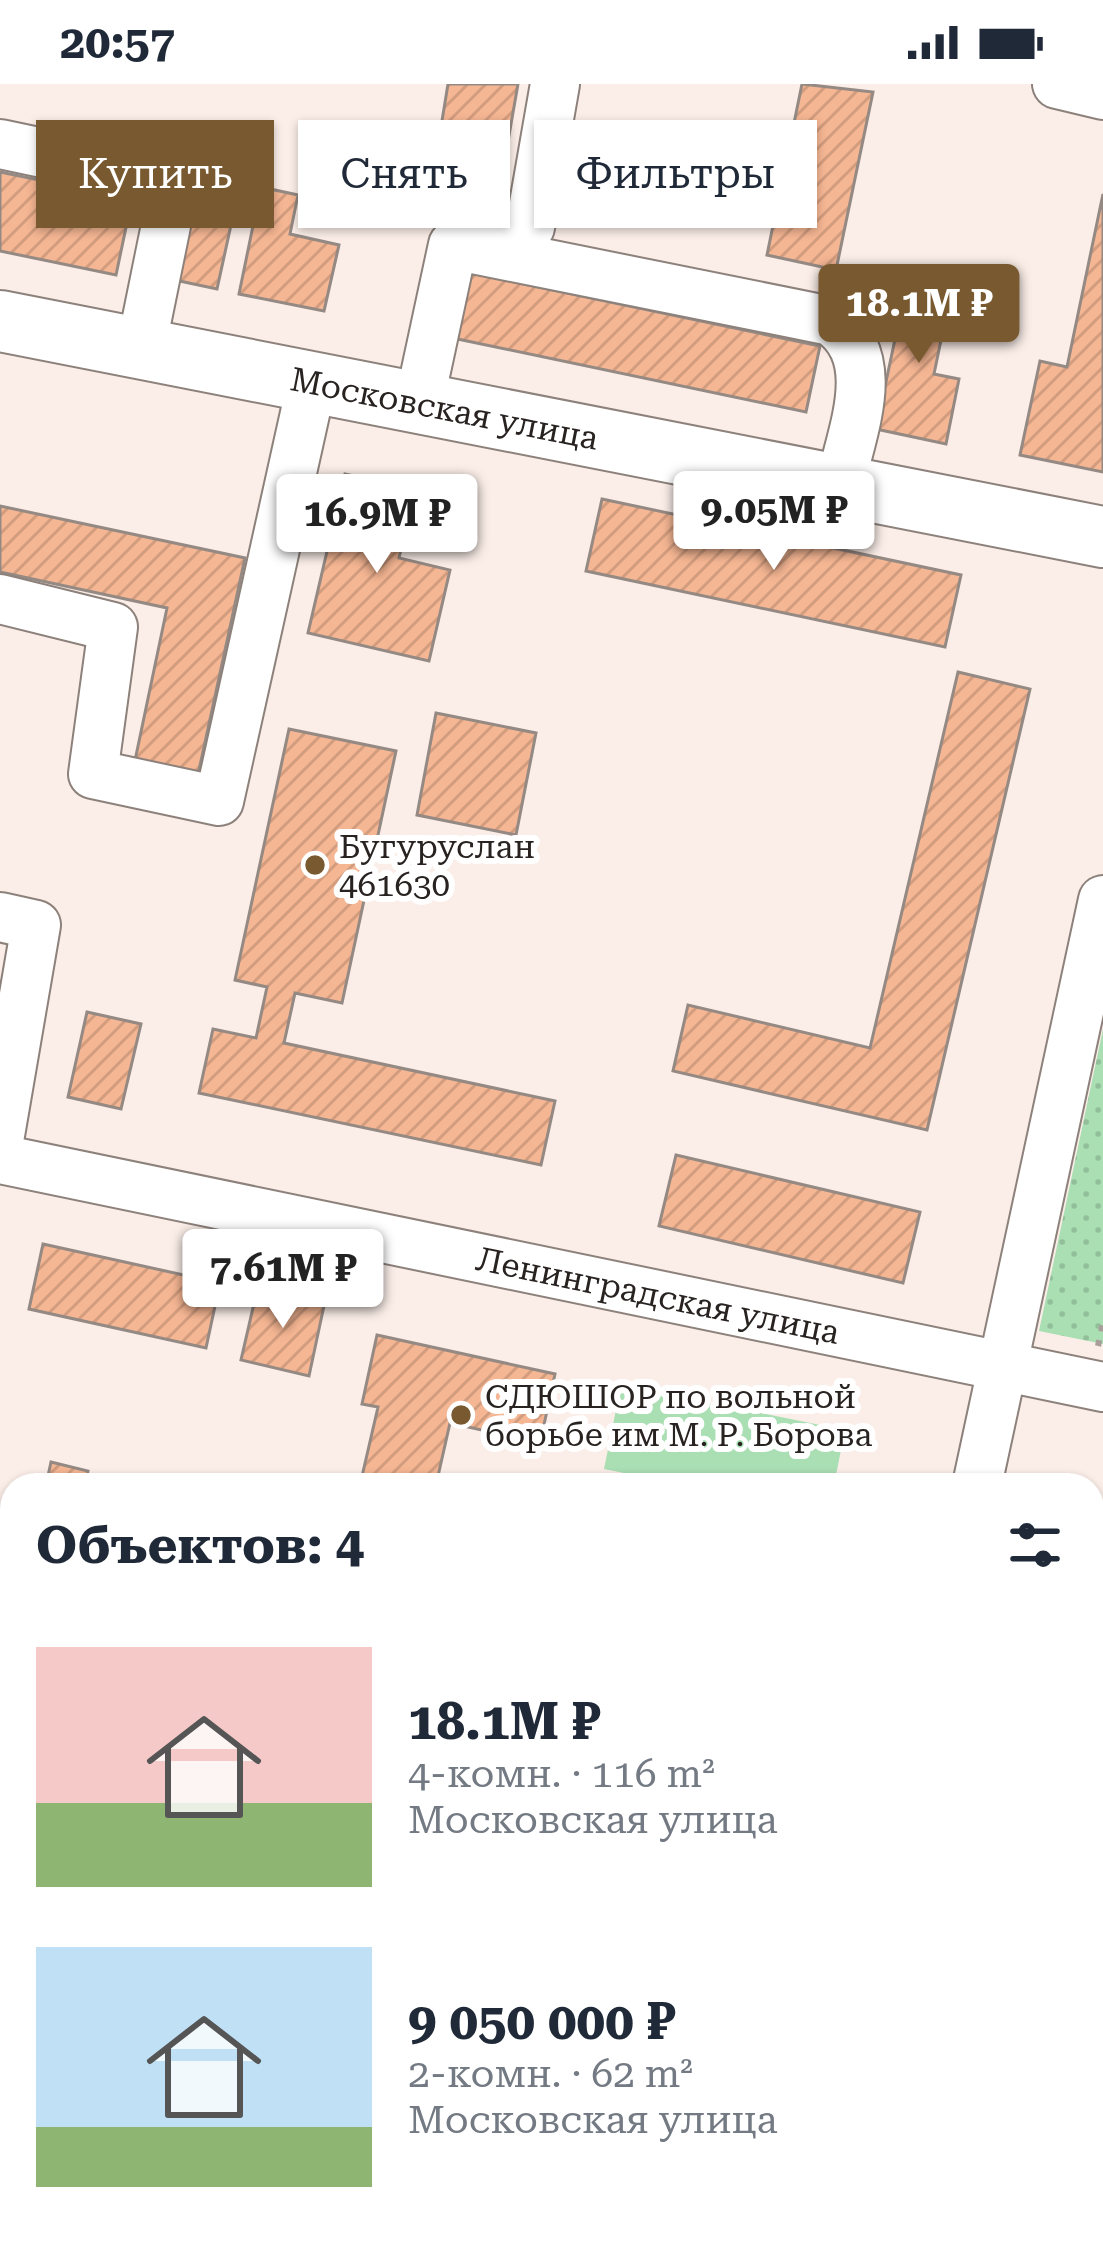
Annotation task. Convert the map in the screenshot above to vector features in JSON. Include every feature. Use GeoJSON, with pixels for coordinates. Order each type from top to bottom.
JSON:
{"type":"FeatureCollection","features":[{"type":"Feature","properties":{"kind":"main road","name":"Московская улица"},"geometry":{"type":"LineString","coordinates":[[0,321],[1103,538]]}},
{"type":"Feature","properties":{"kind":"street"},"geometry":{"type":"LineString","coordinates":[[453,245],[530,227],[555,84]]}},
{"type":"Feature","properties":{"kind":"street"},"geometry":{"type":"LineString","coordinates":[[0,144],[175,182],[141,348]]}},
{"type":"Feature","properties":{"kind":"street"},"geometry":{"type":"LineString","coordinates":[[419,403],[453,245]]}},
{"type":"Feature","properties":{"kind":"street"},"geometry":{"type":"LineString","coordinates":[[453,245],[831,321],[849,334],[863,377],[840,486]]}},
{"type":"Feature","properties":{"kind":"street"},"geometry":{"type":"LineString","coordinates":[[0,599],[113,627],[93,774],[219,801],[312,382]]}},
{"type":"Feature","properties":{"kind":"street"},"geometry":{"type":"LineString","coordinates":[[980,1473],[1103,900]]}},
{"type":"Feature","properties":{"kind":"street"},"geometry":{"type":"LineString","coordinates":[[0,917],[36,925],[0,1135]]}},
{"type":"Feature","properties":{"kind":"street","name":"Ленинградская улица"},"geometry":{"type":"LineString","coordinates":[[0,1159],[1103,1387]]}},
{"type":"Feature","properties":{"kind":"green space"},"geometry":{"type":"Polygon","coordinates":[[[1103,1029],[1103,1344],[1039,1331],[1103,1029]]]}},
{"type":"Feature","properties":{"kind":"green space"},"geometry":{"type":"Polygon","coordinates":[[[621,1385],[845,1430],[836,1473],[624,1473],[604,1469],[621,1385]]]}},
{"type":"Feature","properties":{"kind":"building"},"geometry":{"type":"Polygon","coordinates":[[[448,84],[518,84],[510,130],[510,120],[442,120],[448,84]]]}},
{"type":"Feature","properties":{"kind":"building"},"geometry":{"type":"Polygon","coordinates":[[[802,84],[873,92],[836,270],[767,255],[773,228],[817,228],[817,120],[795,120],[802,84]]]}},
{"type":"Feature","properties":{"kind":"building"},"geometry":{"type":"Polygon","coordinates":[[[0,172],[36,179],[36,228],[126,228],[116,275],[0,251],[0,172]]]}},
{"type":"Feature","properties":{"kind":"building"},"geometry":{"type":"Polygon","coordinates":[[[274,190],[298,195],[290,234],[339,245],[324,311],[239,294],[253,228],[274,228],[274,190]]]}},
{"type":"Feature","properties":{"kind":"building"},"geometry":{"type":"Polygon","coordinates":[[[1103,194],[1103,472],[1020,455],[1040,361],[1067,367],[1103,194]]]}},
{"type":"Feature","properties":{"kind":"building"},"geometry":{"type":"Polygon","coordinates":[[[186,228],[230,228],[217,289],[175,280],[186,228]]]}},
{"type":"Feature","properties":{"kind":"building"},"geometry":{"type":"Polygon","coordinates":[[[462,271],[820,346],[806,412],[448,337],[462,271]]]}},
{"type":"Feature","properties":{"kind":"building"},"geometry":{"type":"Polygon","coordinates":[[[909,273],[953,282],[934,374],[959,379],[946,444],[876,429],[909,273]]]}},
{"type":"Feature","properties":{"kind":"building"},"geometry":{"type":"Polygon","coordinates":[[[345,474],[415,490],[399,558],[450,570],[429,661],[308,633],[345,474]]]}},
{"type":"Feature","properties":{"kind":"building"},"geometry":{"type":"Polygon","coordinates":[[[602,499],[961,575],[945,647],[586,571],[602,499]]]}},
{"type":"Feature","properties":{"kind":"building"},"geometry":{"type":"Polygon","coordinates":[[[0,506],[245,558],[196,784],[133,770],[167,608],[0,572],[0,506]]]}},
{"type":"Feature","properties":{"kind":"building"},"geometry":{"type":"Polygon","coordinates":[[[958,672],[1030,689],[927,1130],[673,1071],[688,1005],[870,1048],[958,672]]]}},
{"type":"Feature","properties":{"kind":"building"},"geometry":{"type":"Polygon","coordinates":[[[436,713],[536,733],[516,835],[417,815],[436,713]]]}},
{"type":"Feature","properties":{"kind":"building","name":"Бугуруслан 461630"},"geometry":{"type":"Polygon","coordinates":[[[289,729],[396,751],[342,1003],[295,993],[284,1043],[555,1101],[541,1165],[199,1093],[213,1029],[256,1038],[267,987],[235,980],[289,729]]]}},
{"type":"Feature","properties":{"kind":"building"},"geometry":{"type":"Polygon","coordinates":[[[87,1012],[141,1024],[121,1109],[68,1097],[87,1012]]]}},
{"type":"Feature","properties":{"kind":"building"},"geometry":{"type":"Polygon","coordinates":[[[676,1155],[920,1212],[903,1283],[659,1226],[676,1155]]]}},
{"type":"Feature","properties":{"kind":"building"},"geometry":{"type":"Polygon","coordinates":[[[43,1244],[220,1283],[206,1348],[29,1309],[43,1244]]]}},
{"type":"Feature","properties":{"kind":"building"},"geometry":{"type":"Polygon","coordinates":[[[258,1286],[325,1301],[309,1376],[241,1360],[258,1286]]]}},
{"type":"Feature","properties":{"kind":"building","name":"СДЮШОР по вольной борьбе им М. Р. Борова"},"geometry":{"type":"Polygon","coordinates":[[[377,1335],[555,1374],[540,1443],[450,1423],[439,1473],[363,1473],[378,1407],[362,1404],[377,1335]]]}},
{"type":"Feature","properties":{"kind":"building"},"geometry":{"type":"Polygon","coordinates":[[[51,1462],[88,1471],[88,1473],[49,1473],[51,1462]]]}},
{"type":"Feature","properties":{"kind":"place","name":"Бугуруслан 461630"},"geometry":{"type":"Point","coordinates":[315,865]}},
{"type":"Feature","properties":{"kind":"place","name":"СДЮШОР по вольной борьбе им М. Р. Борова"},"geometry":{"type":"Point","coordinates":[461,1415]}}]}
